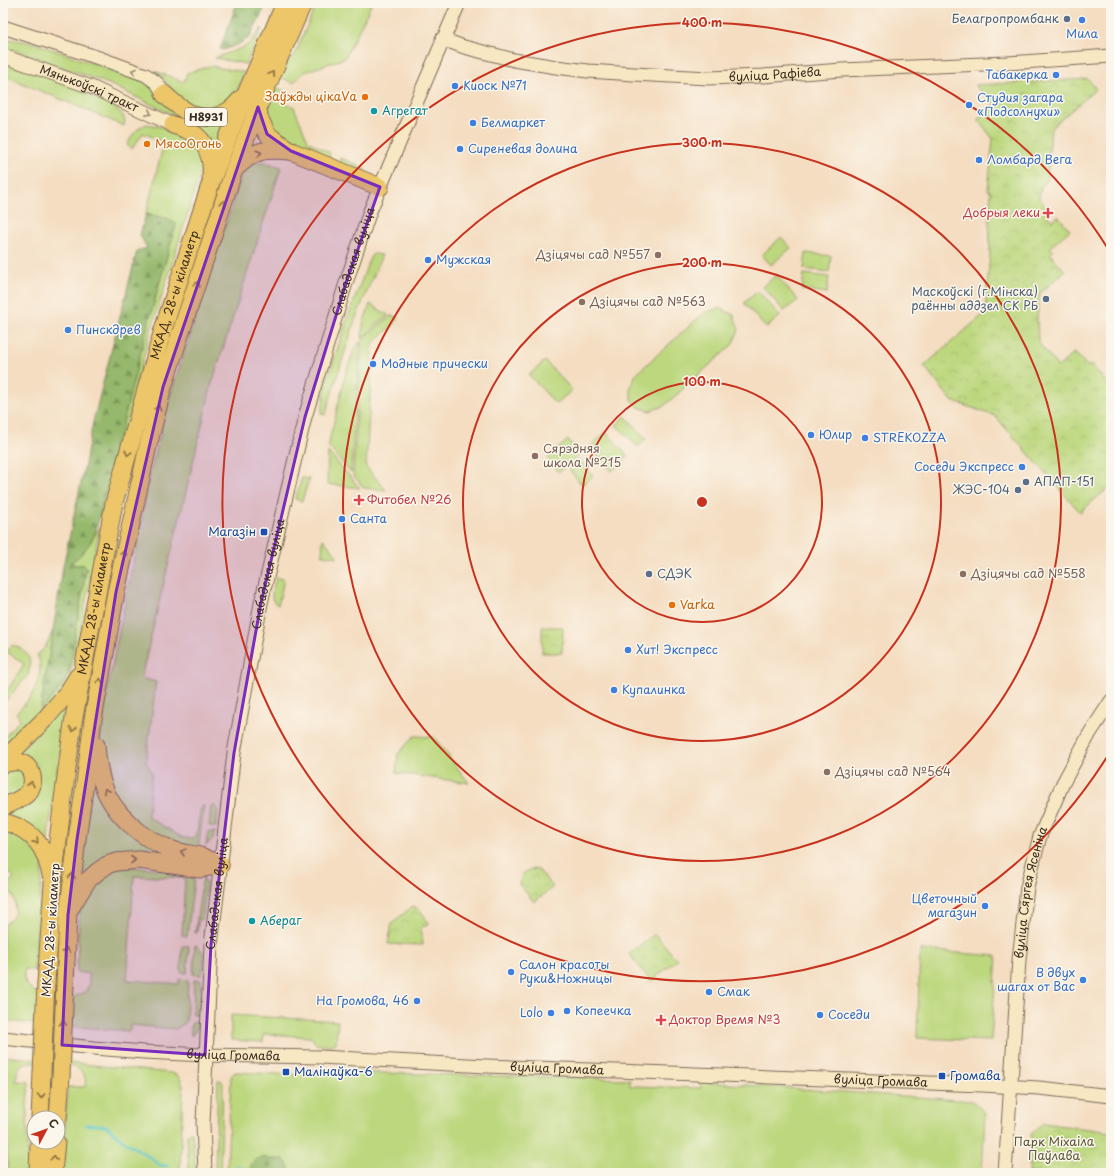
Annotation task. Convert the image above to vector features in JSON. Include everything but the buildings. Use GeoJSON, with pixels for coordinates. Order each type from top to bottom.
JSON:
{"type":"FeatureCollection","features":[{"type":"Feature","properties":{"kind":"highway"},"geometry":{"type":"LineString","coordinates":[[244,120],[246,93],[285,3]]}},
{"type":"Feature","properties":{"kind":"highway"},"geometry":{"type":"LineString","coordinates":[[244,120],[258,107],[303,3]]}},
{"type":"Feature","properties":{"kind":"highway","name":"Н8931"},"geometry":{"type":"LineString","coordinates":[[164,94],[174,104],[195,116],[215,117],[224,114],[232,108],[246,93]]}},
{"type":"Feature","properties":{"kind":"highway"},"geometry":{"type":"LineString","coordinates":[[258,107],[259,118],[267,134],[291,151],[380,187]]}},
{"type":"Feature","properties":{"kind":"highway","name":"МКАД, 28-ы кіламетр"},"geometry":{"type":"LineString","coordinates":[[59,1110],[68,914],[93,719],[116,592],[148,446],[163,387],[234,170],[244,120]]}},
{"type":"Feature","properties":{"kind":"highway","name":"МКАД, 28-ы кіламетр"},"geometry":{"type":"LineString","coordinates":[[40,1110],[46,983],[53,883],[63,799],[73,723],[114,503],[162,332],[211,182],[244,120]]}},
{"type":"Feature","properties":{"kind":"highway","name":"Н8931"},"geometry":{"type":"LineString","coordinates":[[173,125],[191,132],[204,144],[211,161],[211,182]]}},
{"type":"Feature","properties":{"kind":"highway"},"geometry":{"type":"LineString","coordinates":[[234,170],[250,156],[260,152],[271,150],[291,151]]}},
{"type":"Feature","properties":{"kind":"highway"},"geometry":{"type":"LineString","coordinates":[[3,763],[47,717],[68,692],[77,679],[84,663]]}},
{"type":"Feature","properties":{"kind":"highway"},"geometry":{"type":"LineString","coordinates":[[93,719],[98,764],[103,783],[118,811],[128,823],[155,842],[172,850],[201,857],[220,865]]}},
{"type":"Feature","properties":{"kind":"highway"},"geometry":{"type":"LineString","coordinates":[[3,763],[19,762],[25,765],[32,776],[33,783],[27,794],[3,807]]}},
{"type":"Feature","properties":{"kind":"highway"},"geometry":{"type":"LineString","coordinates":[[3,822],[17,826],[40,844],[47,860],[53,883]]}},
{"type":"Feature","properties":{"kind":"highway"},"geometry":{"type":"LineString","coordinates":[[68,914],[87,882],[107,865],[116,862],[139,860],[200,869],[220,865]]}},
{"type":"Feature","properties":{"kind":"highway"},"geometry":{"type":"LineString","coordinates":[[38,1173],[39,1150]]}},
{"type":"Feature","properties":{"kind":"highway"},"geometry":{"type":"LineString","coordinates":[[53,1173],[55,1150]]}},
{"type":"Feature","properties":{"kind":"main road","name":"Слабадская вуліца"},"geometry":{"type":"LineString","coordinates":[[205,1173],[203,1124],[211,945],[234,753],[261,603],[305,417],[346,283],[370,211],[442,39],[459,3]]}},
{"type":"Feature","properties":{"kind":"main road","name":"Н8931"},"geometry":{"type":"LineString","coordinates":[[3,27],[146,75],[157,83],[164,94]]}},
{"type":"Feature","properties":{"kind":"main road","name":"вуліца Рафіева"},"geometry":{"type":"LineString","coordinates":[[442,39],[464,47],[514,60],[556,67],[588,71],[708,78],[763,76],[842,70],[1007,63],[1111,56]]}},
{"type":"Feature","properties":{"kind":"main road","name":"Мянькоўскі тракт"},"geometry":{"type":"LineString","coordinates":[[3,56],[91,87],[173,125]]}},
{"type":"Feature","properties":{"kind":"main road","name":"вуліца Сяргея Ясеніна"},"geometry":{"type":"LineString","coordinates":[[1005,1173],[1024,903],[1032,865],[1040,836],[1062,783],[1090,733],[1111,701]]}},
{"type":"Feature","properties":{"kind":"main road","name":"вуліца Громава"},"geometry":{"type":"LineString","coordinates":[[3,1038],[108,1049],[205,1055],[320,1057],[486,1066],[750,1075],[1039,1088],[1111,1096]]}},
{"type":"Feature","properties":{"kind":"highlighted area"},"geometry":{"type":"Polygon","coordinates":[[[258,107],[267,134],[291,151],[380,187],[346,283],[305,417],[261,603],[234,753],[211,945],[205,1055],[62,1045],[68,915],[77,839],[116,592],[163,387],[258,107]]]}},
{"type":"Feature","properties":{"kind":"green space"},"geometry":{"type":"Polygon","coordinates":[[[237,3],[266,3],[249,38],[237,45],[223,50],[220,49],[237,3]]]}},
{"type":"Feature","properties":{"kind":"green space"},"geometry":{"type":"Polygon","coordinates":[[[317,3],[372,3],[345,58],[305,72],[293,83],[280,77],[288,59],[295,54],[317,3]]]}},
{"type":"Feature","properties":{"kind":"green space"},"geometry":{"type":"Polygon","coordinates":[[[262,28],[246,64],[215,58],[244,47],[250,43],[262,28]]]}},
{"type":"Feature","properties":{"kind":"green space"},"geometry":{"type":"Polygon","coordinates":[[[3,38],[34,43],[144,81],[157,92],[227,119],[215,149],[194,125],[109,84],[3,46],[3,38]]]}},
{"type":"Feature","properties":{"kind":"green space"},"geometry":{"type":"Polygon","coordinates":[[[3,62],[85,90],[84,93],[117,109],[124,117],[124,126],[3,75],[3,62]]]}},
{"type":"Feature","properties":{"kind":"green space"},"geometry":{"type":"Polygon","coordinates":[[[210,66],[244,72],[236,94],[227,106],[204,113],[176,96],[161,76],[155,71],[184,82],[187,73],[210,66]]]}},
{"type":"Feature","properties":{"kind":"green space"},"geometry":{"type":"Polygon","coordinates":[[[1088,79],[1096,89],[1051,128],[1047,181],[1041,186],[1039,198],[1047,208],[1046,214],[1052,221],[1058,216],[1070,230],[1050,247],[1053,251],[1050,254],[1065,271],[1040,293],[1037,318],[1038,342],[1058,367],[1074,352],[1087,366],[1089,365],[1090,367],[1092,365],[1111,388],[1111,486],[1080,512],[995,416],[952,401],[924,366],[985,313],[990,253],[989,217],[991,191],[988,190],[993,139],[978,119],[994,105],[975,85],[1088,79]]]}},
{"type":"Feature","properties":{"kind":"green space"},"geometry":{"type":"Polygon","coordinates":[[[275,87],[287,92],[283,103],[294,107],[308,141],[330,153],[328,159],[277,136],[264,113],[275,87]]]}},
{"type":"Feature","properties":{"kind":"green space"},"geometry":{"type":"Polygon","coordinates":[[[147,124],[172,129],[185,135],[199,149],[203,165],[148,340],[106,505],[99,518],[144,339],[176,224],[166,218],[146,214],[164,142],[143,133],[132,149],[127,145],[135,132],[147,124]]]}},
{"type":"Feature","properties":{"kind":"green space"},"geometry":{"type":"Polygon","coordinates":[[[340,158],[365,168],[363,175],[339,164],[340,158]]]}},
{"type":"Feature","properties":{"kind":"green space"},"geometry":{"type":"Polygon","coordinates":[[[256,162],[264,162],[281,167],[212,383],[141,678],[156,682],[146,762],[152,773],[148,817],[183,838],[196,838],[201,806],[204,806],[198,849],[149,834],[114,797],[100,744],[107,691],[149,478],[171,393],[242,175],[246,169],[256,162]]]}},
{"type":"Feature","properties":{"kind":"green space"},"geometry":{"type":"Polygon","coordinates":[[[146,214],[166,218],[176,224],[144,339],[95,534],[82,553],[71,562],[76,565],[84,565],[86,570],[69,672],[63,684],[40,713],[63,567],[93,422],[137,251],[147,248],[140,235],[146,214]]]}},
{"type":"Feature","properties":{"kind":"green space"},"geometry":{"type":"Polygon","coordinates":[[[781,237],[791,248],[771,265],[762,255],[781,237]]]}},
{"type":"Feature","properties":{"kind":"green space"},"geometry":{"type":"Polygon","coordinates":[[[806,253],[831,256],[829,272],[804,269],[806,253]]]}},
{"type":"Feature","properties":{"kind":"green space"},"geometry":{"type":"Polygon","coordinates":[[[374,254],[382,255],[355,320],[325,415],[321,414],[327,380],[370,258],[374,254]]]}},
{"type":"Feature","properties":{"kind":"green space"},"geometry":{"type":"Polygon","coordinates":[[[804,274],[829,277],[827,293],[802,290],[804,274]]]}},
{"type":"Feature","properties":{"kind":"green space"},"geometry":{"type":"Polygon","coordinates":[[[776,275],[798,300],[784,311],[763,287],[776,275]]]}},
{"type":"Feature","properties":{"kind":"green space"},"geometry":{"type":"Polygon","coordinates":[[[758,291],[780,316],[766,328],[744,303],[758,291]]]}},
{"type":"Feature","properties":{"kind":"green space"},"geometry":{"type":"Polygon","coordinates":[[[370,304],[388,315],[362,338],[363,324],[370,304]]]}},
{"type":"Feature","properties":{"kind":"green space"},"geometry":{"type":"Polygon","coordinates":[[[719,308],[734,315],[739,330],[732,345],[664,406],[650,411],[638,407],[632,401],[630,388],[636,374],[704,313],[719,308]]]}},
{"type":"Feature","properties":{"kind":"green space"},"geometry":{"type":"Polygon","coordinates":[[[390,316],[398,317],[396,323],[373,343],[366,467],[386,490],[364,488],[353,475],[362,340],[390,316]]]}},
{"type":"Feature","properties":{"kind":"green space"},"geometry":{"type":"Polygon","coordinates":[[[360,342],[351,473],[328,446],[346,373],[355,347],[360,342]]]}},
{"type":"Feature","properties":{"kind":"green space"},"geometry":{"type":"Polygon","coordinates":[[[545,361],[572,390],[556,404],[529,375],[545,361]]]}},
{"type":"Feature","properties":{"kind":"green space"},"geometry":{"type":"Polygon","coordinates":[[[625,416],[646,439],[638,447],[616,425],[625,416]]]}},
{"type":"Feature","properties":{"kind":"green space"},"geometry":{"type":"Polygon","coordinates":[[[606,432],[628,456],[612,471],[590,447],[606,432]]]}},
{"type":"Feature","properties":{"kind":"green space"},"geometry":{"type":"Polygon","coordinates":[[[568,440],[580,454],[559,472],[547,458],[568,440]]]}},
{"type":"Feature","properties":{"kind":"green space"},"geometry":{"type":"Polygon","coordinates":[[[328,452],[360,488],[327,484],[328,452]]]}},
{"type":"Feature","properties":{"kind":"green space"},"geometry":{"type":"Polygon","coordinates":[[[579,459],[593,476],[582,485],[568,468],[579,459]]]}},
{"type":"Feature","properties":{"kind":"green space"},"geometry":{"type":"Polygon","coordinates":[[[302,478],[309,479],[302,501],[295,499],[302,478]]]}},
{"type":"Feature","properties":{"kind":"green space"},"geometry":{"type":"Polygon","coordinates":[[[100,527],[75,658],[68,681],[52,704],[28,724],[3,750],[3,739],[20,719],[16,713],[33,692],[40,670],[37,655],[45,648],[53,630],[40,712],[63,684],[69,672],[86,570],[84,565],[76,565],[71,562],[84,551],[100,527]]]}},
{"type":"Feature","properties":{"kind":"green space"},"geometry":{"type":"Polygon","coordinates":[[[323,539],[338,557],[322,555],[323,539]]]}},
{"type":"Feature","properties":{"kind":"green space"},"geometry":{"type":"Polygon","coordinates":[[[276,578],[284,579],[278,605],[272,597],[276,578]]]}},
{"type":"Feature","properties":{"kind":"green space"},"geometry":{"type":"Polygon","coordinates":[[[542,627],[563,627],[562,653],[542,653],[542,627]]]}},
{"type":"Feature","properties":{"kind":"green space"},"geometry":{"type":"Polygon","coordinates":[[[12,645],[22,649],[25,652],[28,656],[30,665],[28,675],[3,704],[3,696],[24,664],[7,652],[12,645]]]}},
{"type":"Feature","properties":{"kind":"green space"},"geometry":{"type":"Polygon","coordinates":[[[67,699],[46,852],[3,811],[32,794],[15,757],[67,699]]]}},
{"type":"Feature","properties":{"kind":"green space"},"geometry":{"type":"Polygon","coordinates":[[[414,736],[434,737],[469,783],[396,773],[398,754],[414,736]]]}},
{"type":"Feature","properties":{"kind":"green space"},"geometry":{"type":"Polygon","coordinates":[[[20,766],[27,787],[3,802],[3,770],[20,766]]]}},
{"type":"Feature","properties":{"kind":"green space"},"geometry":{"type":"Polygon","coordinates":[[[92,778],[100,789],[174,855],[137,855],[79,876],[92,778]]]}},
{"type":"Feature","properties":{"kind":"green space"},"geometry":{"type":"Polygon","coordinates":[[[211,806],[215,806],[218,809],[216,827],[209,826],[211,806]]]}},
{"type":"Feature","properties":{"kind":"green space"},"geometry":{"type":"Polygon","coordinates":[[[3,825],[15,829],[43,861],[34,970],[24,969],[24,979],[27,985],[35,992],[75,997],[85,992],[89,985],[89,974],[77,972],[80,899],[86,887],[117,866],[195,871],[187,936],[182,935],[185,878],[134,876],[127,980],[179,984],[179,979],[188,980],[186,1021],[182,1025],[176,1029],[130,1025],[130,1031],[3,1021],[3,926],[13,917],[15,913],[15,905],[13,897],[7,886],[14,877],[5,869],[3,870],[3,825]]]}},
{"type":"Feature","properties":{"kind":"green space"},"geometry":{"type":"Polygon","coordinates":[[[208,832],[215,832],[212,840],[206,845],[208,832]]]}},
{"type":"Feature","properties":{"kind":"green space"},"geometry":{"type":"Polygon","coordinates":[[[537,868],[553,887],[534,902],[519,884],[523,873],[537,868]]]}},
{"type":"Feature","properties":{"kind":"green space"},"geometry":{"type":"Polygon","coordinates":[[[203,876],[206,885],[203,916],[198,922],[197,933],[195,933],[203,876]]]}},
{"type":"Feature","properties":{"kind":"green space"},"geometry":{"type":"Polygon","coordinates":[[[413,906],[423,914],[428,925],[421,927],[423,945],[388,944],[392,923],[413,906]]]}},
{"type":"Feature","properties":{"kind":"green space"},"geometry":{"type":"Polygon","coordinates":[[[655,934],[677,960],[651,981],[629,954],[655,934]]]}},
{"type":"Feature","properties":{"kind":"green space"},"geometry":{"type":"Polygon","coordinates":[[[195,945],[202,951],[204,958],[202,975],[193,974],[195,945]]]}},
{"type":"Feature","properties":{"kind":"green space"},"geometry":{"type":"Polygon","coordinates":[[[182,946],[189,946],[187,973],[181,972],[182,946]]]}},
{"type":"Feature","properties":{"kind":"green space"},"geometry":{"type":"Polygon","coordinates":[[[920,950],[997,956],[991,1041],[917,1038],[920,950]]]}},
{"type":"Feature","properties":{"kind":"green space"},"geometry":{"type":"Polygon","coordinates":[[[194,980],[201,980],[200,1015],[193,1015],[194,980]]]}},
{"type":"Feature","properties":{"kind":"green space"},"geometry":{"type":"Polygon","coordinates":[[[231,1015],[338,1021],[336,1042],[335,1044],[331,1045],[317,1045],[311,1037],[264,1034],[263,1042],[231,1040],[231,1015]]]}},
{"type":"Feature","properties":{"kind":"green space"},"geometry":{"type":"Polygon","coordinates":[[[195,1021],[199,1022],[191,1036],[191,1024],[195,1021]]]}},
{"type":"Feature","properties":{"kind":"green space"},"geometry":{"type":"Polygon","coordinates":[[[3,1056],[176,1074],[183,1086],[180,1173],[61,1173],[63,1150],[66,1150],[66,1112],[68,1087],[85,1087],[85,1077],[80,1070],[74,1066],[32,1062],[21,1065],[18,1070],[16,1081],[29,1082],[26,1110],[26,1150],[28,1150],[28,1173],[8,1173],[6,1119],[3,1119],[3,1056]]]}},
{"type":"Feature","properties":{"kind":"green space"},"geometry":{"type":"Polygon","coordinates":[[[298,1071],[630,1079],[630,1086],[701,1088],[701,1082],[973,1101],[985,1113],[982,1173],[227,1173],[231,1076],[235,1072],[298,1075],[298,1071]]]}},
{"type":"Feature","properties":{"kind":"green space"},"geometry":{"type":"Polygon","coordinates":[[[218,1080],[222,1081],[223,1085],[220,1173],[215,1173],[218,1080]]]}},
{"type":"Feature","properties":{"kind":"green space","name":"Парк Міхаіла Паўлава"},"geometry":{"type":"Polygon","coordinates":[[[1043,1123],[1111,1132],[1111,1173],[1029,1173],[1031,1134],[1043,1123]]]}},
{"type":"Feature","properties":{"kind":"green space"},"geometry":{"type":"Polygon","coordinates":[[[192,1132],[196,1173],[189,1173],[187,1135],[192,1132]]]}},
{"type":"Feature","properties":{"kind":"green space"},"geometry":{"type":"Polygon","coordinates":[[[261,1157],[270,1159],[284,1159],[289,1167],[289,1173],[250,1172],[253,1162],[261,1157]]]}},
{"type":"Feature","properties":{"kind":"waterway"},"geometry":{"type":"LineString","coordinates":[[86,1125],[106,1126],[123,1140],[158,1164],[167,1166]]}},
{"type":"Feature","properties":{"kind":"waterway"},"geometry":{"type":"LineString","coordinates":[[236,1166],[245,1170],[247,1173]]}},
{"type":"Feature","properties":{"kind":"place","name":"Белагропромбанк"},"geometry":{"type":"Point","coordinates":[1067,19]}},
{"type":"Feature","properties":{"kind":"place","name":"Мила"},"geometry":{"type":"Point","coordinates":[1082,20]}},
{"type":"Feature","properties":{"kind":"place","name":"Табакерка"},"geometry":{"type":"Point","coordinates":[1056,75]}},
{"type":"Feature","properties":{"kind":"place","name":"Киоск №71"},"geometry":{"type":"Point","coordinates":[455,86]}},
{"type":"Feature","properties":{"kind":"place","name":"Заўжды цікаVа"},"geometry":{"type":"Point","coordinates":[365,97]}},
{"type":"Feature","properties":{"kind":"place","name":"Студия загара «Подсолнухи»"},"geometry":{"type":"Point","coordinates":[969,105]}},
{"type":"Feature","properties":{"kind":"place","name":"Агрегат"},"geometry":{"type":"Point","coordinates":[374,111]}},
{"type":"Feature","properties":{"kind":"place","name":"Белмаркет"},"geometry":{"type":"Point","coordinates":[473,123]}},
{"type":"Feature","properties":{"kind":"place","name":"МясоОгонь"},"geometry":{"type":"Point","coordinates":[147,144]}},
{"type":"Feature","properties":{"kind":"place","name":"Сиреневая долина"},"geometry":{"type":"Point","coordinates":[460,149]}},
{"type":"Feature","properties":{"kind":"place","name":"Ломбард Вега"},"geometry":{"type":"Point","coordinates":[979,160]}},
{"type":"Feature","properties":{"kind":"place","name":"Добрыя леки"},"geometry":{"type":"Point","coordinates":[1048,213]}},
{"type":"Feature","properties":{"kind":"place","name":"Дзіцячы сад №557"},"geometry":{"type":"Point","coordinates":[658,255]}},
{"type":"Feature","properties":{"kind":"place","name":"Мужская"},"geometry":{"type":"Point","coordinates":[428,260]}},
{"type":"Feature","properties":{"kind":"place","name":"Маскоўскі (г.Мінска) раённы аддзел СК РБ"},"geometry":{"type":"Point","coordinates":[1046,299]}},
{"type":"Feature","properties":{"kind":"place","name":"Дзіцячы сад №563"},"geometry":{"type":"Point","coordinates":[582,302]}},
{"type":"Feature","properties":{"kind":"place","name":"Пинскдрев"},"geometry":{"type":"Point","coordinates":[68,330]}},
{"type":"Feature","properties":{"kind":"place","name":"Модные прически"},"geometry":{"type":"Point","coordinates":[373,364]}},
{"type":"Feature","properties":{"kind":"place","name":"Юлир"},"geometry":{"type":"Point","coordinates":[811,435]}},
{"type":"Feature","properties":{"kind":"place","name":"STREKOZZA"},"geometry":{"type":"Point","coordinates":[865,438]}},
{"type":"Feature","properties":{"kind":"place","name":"Сярэдняя школа №215"},"geometry":{"type":"Point","coordinates":[535,456]}},
{"type":"Feature","properties":{"kind":"place","name":"Соседи Экспресс"},"geometry":{"type":"Point","coordinates":[1022,467]}},
{"type":"Feature","properties":{"kind":"place","name":"АПАП-151"},"geometry":{"type":"Point","coordinates":[1026,482]}},
{"type":"Feature","properties":{"kind":"place","name":"ЖЭС-104"},"geometry":{"type":"Point","coordinates":[1018,490]}},
{"type":"Feature","properties":{"kind":"place","name":"Фитобел №26"},"geometry":{"type":"Point","coordinates":[359,500]}},
{"type":"Feature","properties":{"kind":"place","name":"Санта"},"geometry":{"type":"Point","coordinates":[342,519]}},
{"type":"Feature","properties":{"kind":"place","name":"Магазін"},"geometry":{"type":"Point","coordinates":[264,532]}},
{"type":"Feature","properties":{"kind":"place","name":"СДЭК"},"geometry":{"type":"Point","coordinates":[649,574]}},
{"type":"Feature","properties":{"kind":"place","name":"Дзіцячы сад №558"},"geometry":{"type":"Point","coordinates":[963,574]}},
{"type":"Feature","properties":{"kind":"place","name":"Varka"},"geometry":{"type":"Point","coordinates":[672,605]}},
{"type":"Feature","properties":{"kind":"place","name":"Хит! Экспресс"},"geometry":{"type":"Point","coordinates":[628,650]}},
{"type":"Feature","properties":{"kind":"place","name":"Купалинка"},"geometry":{"type":"Point","coordinates":[614,690]}},
{"type":"Feature","properties":{"kind":"place","name":"Дзіцячы сад №564"},"geometry":{"type":"Point","coordinates":[827,772]}},
{"type":"Feature","properties":{"kind":"place","name":"Цветочный магазин"},"geometry":{"type":"Point","coordinates":[985,906]}},
{"type":"Feature","properties":{"kind":"place","name":"Абераг"},"geometry":{"type":"Point","coordinates":[252,921]}},
{"type":"Feature","properties":{"kind":"place","name":"Салон красоты Руки&Ножницы"},"geometry":{"type":"Point","coordinates":[511,972]}},
{"type":"Feature","properties":{"kind":"place","name":"В двух шагах от Вас"},"geometry":{"type":"Point","coordinates":[1083,980]}},
{"type":"Feature","properties":{"kind":"place","name":"Смак"},"geometry":{"type":"Point","coordinates":[709,992]}},
{"type":"Feature","properties":{"kind":"place","name":"На Громова, 46"},"geometry":{"type":"Point","coordinates":[417,1001]}},
{"type":"Feature","properties":{"kind":"place","name":"Копеечка"},"geometry":{"type":"Point","coordinates":[567,1011]}},
{"type":"Feature","properties":{"kind":"place","name":"Lolo"},"geometry":{"type":"Point","coordinates":[551,1013]}},
{"type":"Feature","properties":{"kind":"place","name":"Соседи"},"geometry":{"type":"Point","coordinates":[820,1015]}},
{"type":"Feature","properties":{"kind":"place","name":"Доктор Время №3"},"geometry":{"type":"Point","coordinates":[661,1020]}},
{"type":"Feature","properties":{"kind":"place","name":"Малінаўка-6"},"geometry":{"type":"Point","coordinates":[286,1072]}},
{"type":"Feature","properties":{"kind":"place","name":"Громава"},"geometry":{"type":"Point","coordinates":[942,1076]}}]}
